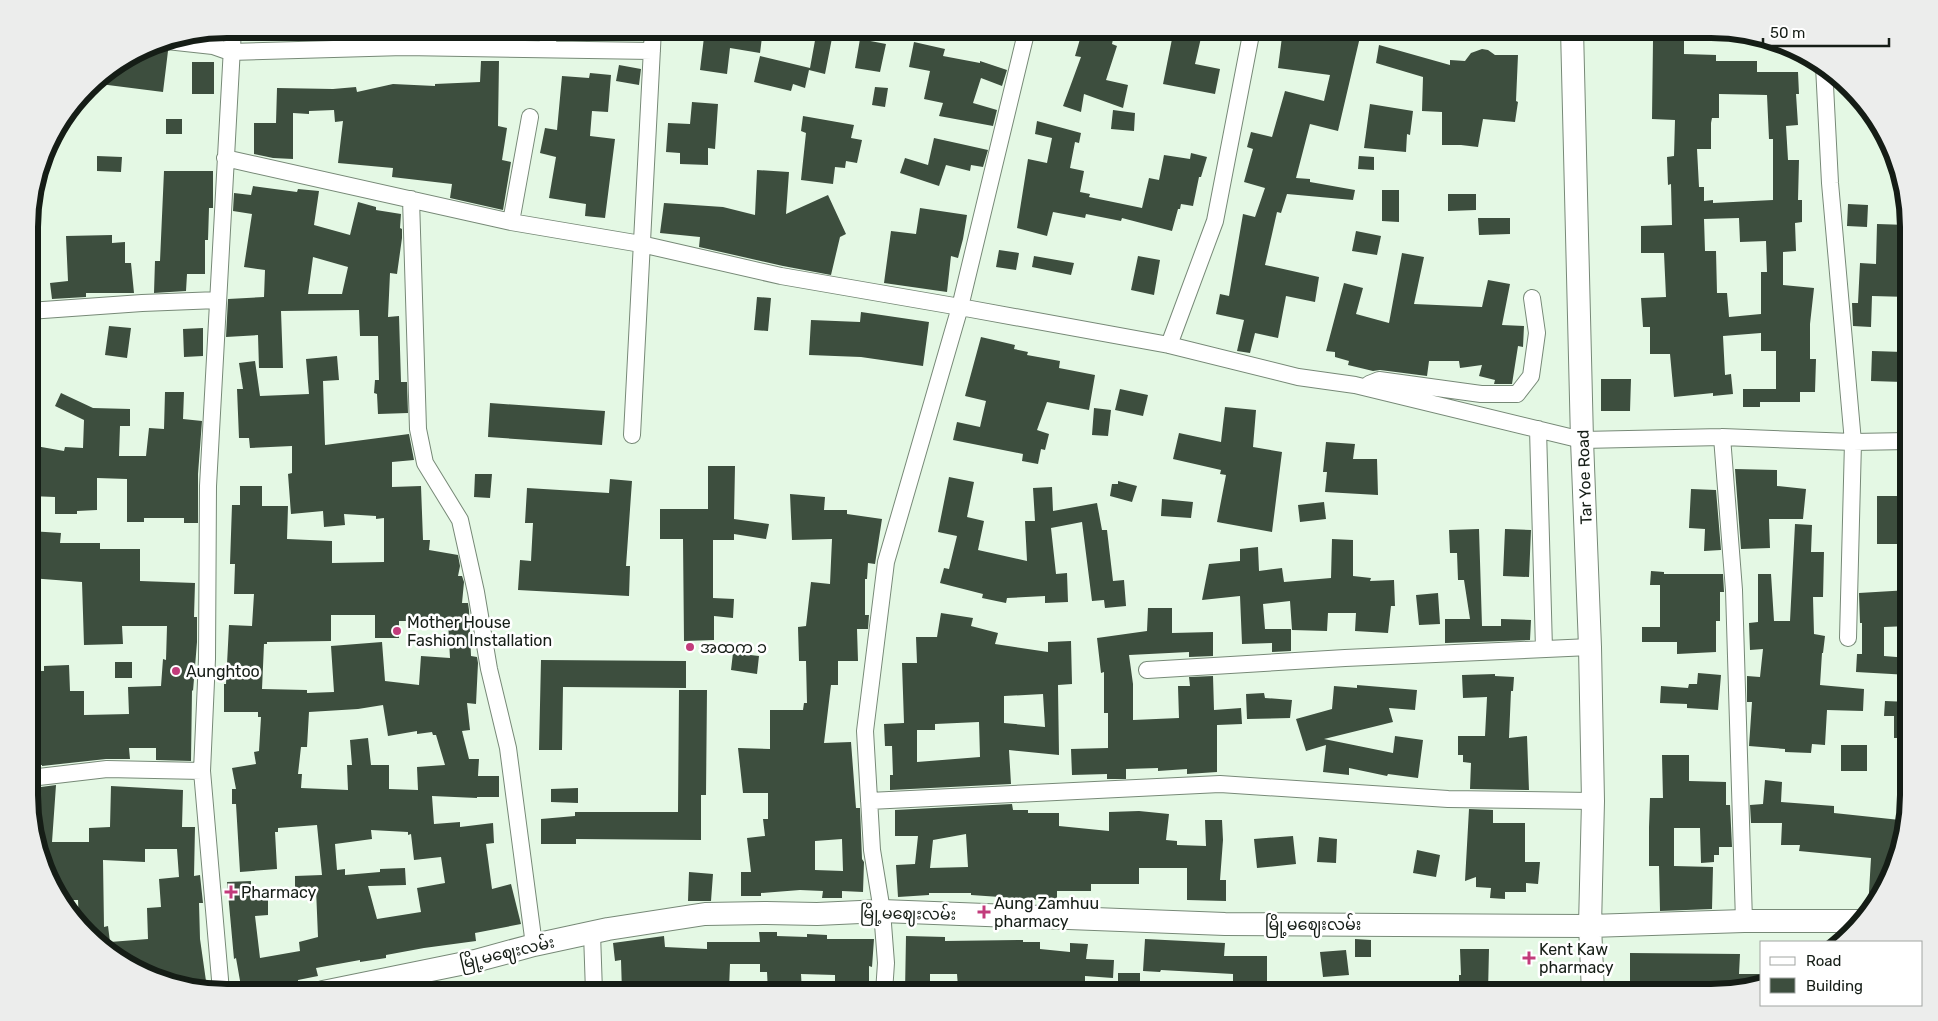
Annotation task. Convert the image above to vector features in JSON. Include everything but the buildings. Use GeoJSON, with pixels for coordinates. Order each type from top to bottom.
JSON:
{"type":"FeatureCollection","features":[{"type":"Feature","properties":{"kind":"main road","name":"Tar Yoe Road"},"geometry":{"type":"LineString","coordinates":[[1572,38],[1582,440],[1590,647],[1593,800],[1590,926],[1593,984]]}},
{"type":"Feature","properties":{"kind":"main road","name":"မြို့မဈေးလမ်း"},"geometry":{"type":"LineString","coordinates":[[361,984],[592,933],[705,914],[817,914],[882,911],[1226,924],[1590,926],[1744,921],[1849,924]]}},
{"type":"Feature","properties":{"kind":"street"},"geometry":{"type":"LineString","coordinates":[[221,984],[202,771],[207,659],[208,486],[232,38]]}},
{"type":"Feature","properties":{"kind":"street"},"geometry":{"type":"LineString","coordinates":[[546,50],[549,38]]}},
{"type":"Feature","properties":{"kind":"street"},"geometry":{"type":"LineString","coordinates":[[632,435],[653,38]]}},
{"type":"Feature","properties":{"kind":"street"},"geometry":{"type":"LineString","coordinates":[[885,984],[886,963],[882,911],[872,850],[865,731],[886,562],[960,306],[1025,38]]}},
{"type":"Feature","properties":{"kind":"street"},"geometry":{"type":"LineString","coordinates":[[1169,345],[1215,221],[1250,38]]}},
{"type":"Feature","properties":{"kind":"street"},"geometry":{"type":"LineString","coordinates":[[185,42],[213,46],[230,52],[404,47],[652,52]]}},
{"type":"Feature","properties":{"kind":"street"},"geometry":{"type":"LineString","coordinates":[[1825,76],[1830,183],[1853,442],[1848,638]]}},
{"type":"Feature","properties":{"kind":"street"},"geometry":{"type":"LineString","coordinates":[[511,222],[530,117]]}},
{"type":"Feature","properties":{"kind":"street"},"geometry":{"type":"LineString","coordinates":[[225,158],[511,222],[641,244],[781,276],[960,306],[1169,345],[1298,377],[1362,386],[1582,440],[1722,437],[1853,442],[1900,441]]}},
{"type":"Feature","properties":{"kind":"street"},"geometry":{"type":"LineString","coordinates":[[411,199],[418,429],[426,463],[460,520],[476,592],[489,668],[508,748],[534,945]]}},
{"type":"Feature","properties":{"kind":"street"},"geometry":{"type":"LineString","coordinates":[[1362,386],[1380,380],[1481,394],[1516,394],[1531,376],[1537,333],[1532,298]]}},
{"type":"Feature","properties":{"kind":"street"},"geometry":{"type":"LineString","coordinates":[[38,310],[218,300]]}},
{"type":"Feature","properties":{"kind":"street"},"geometry":{"type":"LineString","coordinates":[[1538,429],[1544,649]]}},
{"type":"Feature","properties":{"kind":"street"},"geometry":{"type":"LineString","coordinates":[[1722,437],[1734,590],[1744,921]]}},
{"type":"Feature","properties":{"kind":"street"},"geometry":{"type":"LineString","coordinates":[[1147,670],[1345,658],[1590,647]]}},
{"type":"Feature","properties":{"kind":"street"},"geometry":{"type":"LineString","coordinates":[[38,777],[107,770],[202,771]]}},
{"type":"Feature","properties":{"kind":"street"},"geometry":{"type":"LineString","coordinates":[[869,801],[1220,784],[1448,799],[1593,800]]}},
{"type":"Feature","properties":{"kind":"street"},"geometry":{"type":"LineString","coordinates":[[592,933],[594,984]]}},
{"type":"Feature","properties":{"kind":"place","name":"Mother House Fashion Installation"},"geometry":{"type":"Point","coordinates":[397,631]}},
{"type":"Feature","properties":{"kind":"place","name":"အထက ၁"},"geometry":{"type":"Point","coordinates":[690,647]}},
{"type":"Feature","properties":{"kind":"place","name":"Aunghtoo"},"geometry":{"type":"Point","coordinates":[176,671]}},
{"type":"Feature","properties":{"kind":"place","name":"Pharmacy"},"geometry":{"type":"Point","coordinates":[231,892]}},
{"type":"Feature","properties":{"kind":"place","name":"Aung Zamhuu pharmacy"},"geometry":{"type":"Point","coordinates":[984,912]}},
{"type":"Feature","properties":{"kind":"place","name":"Kent Kaw pharmacy"},"geometry":{"type":"Point","coordinates":[1529,958]}}]}
